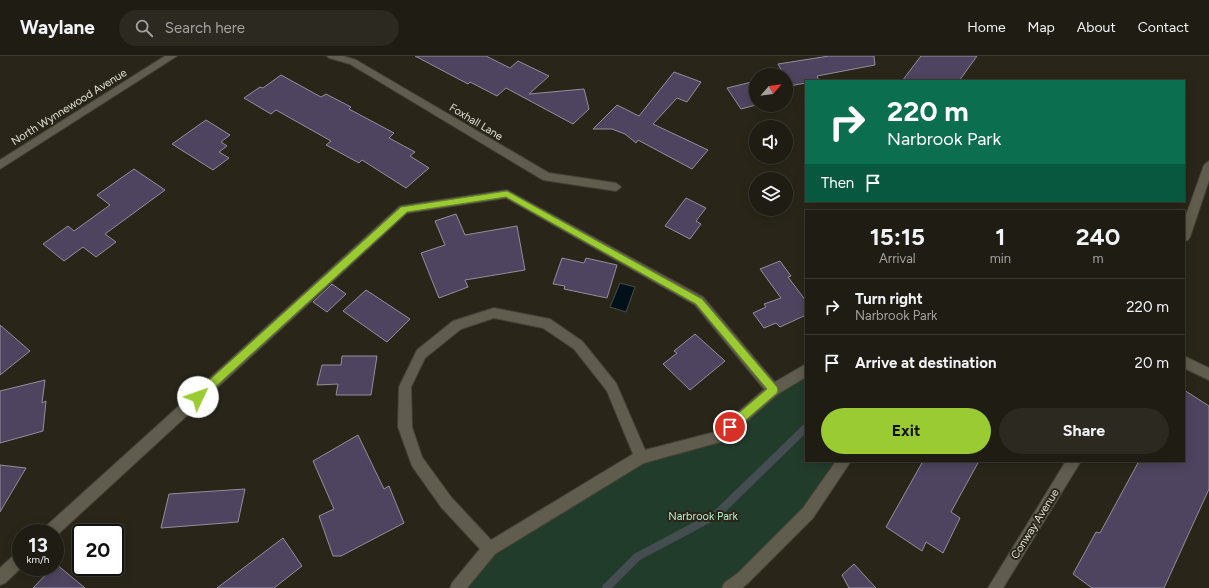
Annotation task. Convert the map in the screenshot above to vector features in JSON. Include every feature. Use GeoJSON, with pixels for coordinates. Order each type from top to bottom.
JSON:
{"type":"FeatureCollection","features":[{"type":"Feature","properties":{"kind":"street","name":"North Wynnewood Avenue"},"geometry":{"type":"LineString","coordinates":[[0,165],[172,56]]}},
{"type":"Feature","properties":{"kind":"street","name":"Foxhall Lane"},"geometry":{"type":"LineString","coordinates":[[332,56],[353,62],[547,177],[616,187]]}},
{"type":"Feature","properties":{"kind":"street"},"geometry":{"type":"LineString","coordinates":[[1185,234],[1209,165]]}},
{"type":"Feature","properties":{"kind":"street"},"geometry":{"type":"LineString","coordinates":[[59,524],[404,209],[507,194],[699,301],[773,390]]}},
{"type":"Feature","properties":{"kind":"street"},"geometry":{"type":"LineString","coordinates":[[490,549],[446,502],[417,461],[405,427],[405,387],[420,354],[457,325],[494,313],[546,323],[578,345],[612,388],[641,457]]}},
{"type":"Feature","properties":{"kind":"street"},"geometry":{"type":"LineString","coordinates":[[1185,362],[1209,374]]}},
{"type":"Feature","properties":{"kind":"street"},"geometry":{"type":"LineString","coordinates":[[456,588],[490,549],[641,457],[719,437],[773,390],[805,371]]}},
{"type":"Feature","properties":{"kind":"street"},"geometry":{"type":"LineString","coordinates":[[728,588],[743,578],[808,513],[843,462]]}},
{"type":"Feature","properties":{"kind":"street","name":"Conway Avenue"},"geometry":{"type":"LineString","coordinates":[[995,588],[1073,462]]}},
{"type":"Feature","properties":{"kind":"street"},"geometry":{"type":"LineString","coordinates":[[0,578],[12,567]]}},
{"type":"Feature","properties":{"kind":"green space","name":"Narbrook Park"},"geometry":{"type":"Polygon","coordinates":[[[805,371],[805,462],[843,462],[808,513],[729,588],[456,588],[490,549],[641,457],[719,437],[805,371]]]}},
{"type":"Feature","properties":{"kind":"shaded area"},"geometry":{"type":"Polygon","coordinates":[[[620,283],[635,287],[626,312],[610,307],[620,283]]]}},
{"type":"Feature","properties":{"kind":"building"},"geometry":{"type":"Polygon","coordinates":[[[415,56],[486,56],[510,68],[518,61],[549,76],[529,94],[584,89],[589,109],[573,124],[506,88],[497,96],[470,82],[468,84],[415,56]]]}},
{"type":"Feature","properties":{"kind":"building"},"geometry":{"type":"Polygon","coordinates":[[[829,56],[874,56],[875,65],[817,76],[819,80],[805,80],[805,83],[793,85],[793,68],[780,68],[778,64],[829,56]]]}},
{"type":"Feature","properties":{"kind":"building"},"geometry":{"type":"Polygon","coordinates":[[[921,56],[977,56],[960,80],[903,80],[921,56]]]}},
{"type":"Feature","properties":{"kind":"building"},"geometry":{"type":"Polygon","coordinates":[[[674,72],[701,82],[687,102],[677,98],[653,124],[708,150],[692,169],[638,140],[636,143],[625,134],[612,129],[593,129],[617,105],[639,116],[674,72]]]}},
{"type":"Feature","properties":{"kind":"building"},"geometry":{"type":"Polygon","coordinates":[[[281,75],[321,97],[326,94],[351,107],[349,109],[394,133],[389,138],[415,152],[410,156],[429,168],[406,188],[362,160],[359,163],[326,145],[331,141],[276,110],[271,114],[244,98],[260,87],[263,88],[281,75]]]}},
{"type":"Feature","properties":{"kind":"building"},"geometry":{"type":"Polygon","coordinates":[[[749,83],[749,107],[741,109],[727,88],[749,83]]]}},
{"type":"Feature","properties":{"kind":"building"},"geometry":{"type":"Polygon","coordinates":[[[206,120],[230,135],[221,142],[227,146],[219,152],[229,158],[213,170],[172,144],[206,120]]]}},
{"type":"Feature","properties":{"kind":"building"},"geometry":{"type":"Polygon","coordinates":[[[134,169],[165,190],[105,234],[116,242],[96,257],[83,247],[64,261],[43,244],[68,226],[74,231],[110,205],[97,195],[134,169]]]}},
{"type":"Feature","properties":{"kind":"building"},"geometry":{"type":"Polygon","coordinates":[[[686,198],[706,208],[696,221],[701,224],[690,239],[665,226],[686,198]]]}},
{"type":"Feature","properties":{"kind":"building"},"geometry":{"type":"Polygon","coordinates":[[[456,214],[465,235],[517,226],[525,270],[465,280],[468,287],[439,298],[421,253],[445,245],[435,221],[456,214]]]}},
{"type":"Feature","properties":{"kind":"building"},"geometry":{"type":"Polygon","coordinates":[[[562,258],[584,263],[586,258],[617,265],[607,298],[564,289],[565,286],[553,284],[562,258]]]}},
{"type":"Feature","properties":{"kind":"building"},"geometry":{"type":"Polygon","coordinates":[[[780,261],[791,276],[788,277],[805,300],[805,315],[780,327],[776,323],[764,328],[753,313],[766,307],[764,304],[781,298],[760,269],[780,261]]]}},
{"type":"Feature","properties":{"kind":"building"},"geometry":{"type":"Polygon","coordinates":[[[332,284],[346,294],[327,312],[313,302],[332,284]]]}},
{"type":"Feature","properties":{"kind":"building"},"geometry":{"type":"Polygon","coordinates":[[[366,290],[410,319],[387,342],[343,311],[366,290]]]}},
{"type":"Feature","properties":{"kind":"building"},"geometry":{"type":"Polygon","coordinates":[[[0,325],[30,351],[0,375],[0,325]]]}},
{"type":"Feature","properties":{"kind":"building"},"geometry":{"type":"Polygon","coordinates":[[[695,334],[725,361],[690,390],[663,364],[677,353],[674,351],[695,334]]]}},
{"type":"Feature","properties":{"kind":"building"},"geometry":{"type":"Polygon","coordinates":[[[342,356],[377,356],[371,395],[336,395],[338,384],[317,385],[322,365],[341,365],[342,356]]]}},
{"type":"Feature","properties":{"kind":"building"},"geometry":{"type":"Polygon","coordinates":[[[45,380],[42,403],[46,401],[43,431],[0,443],[0,391],[45,380]]]}},
{"type":"Feature","properties":{"kind":"building"},"geometry":{"type":"Polygon","coordinates":[[[1185,391],[1209,406],[1209,489],[1164,588],[1092,588],[1073,574],[1096,532],[1100,533],[1138,462],[1185,462],[1185,391]]]}},
{"type":"Feature","properties":{"kind":"building"},"geometry":{"type":"Polygon","coordinates":[[[358,435],[384,489],[389,486],[404,523],[341,556],[333,556],[319,516],[334,509],[313,461],[358,435]]]}},
{"type":"Feature","properties":{"kind":"building"},"geometry":{"type":"Polygon","coordinates":[[[922,462],[978,462],[951,512],[960,518],[943,553],[926,542],[922,551],[886,527],[922,462]]]}},
{"type":"Feature","properties":{"kind":"building"},"geometry":{"type":"Polygon","coordinates":[[[0,465],[26,468],[0,512],[0,465]]]}},
{"type":"Feature","properties":{"kind":"building"},"geometry":{"type":"Polygon","coordinates":[[[245,489],[238,522],[161,528],[169,494],[245,489]]]}},
{"type":"Feature","properties":{"kind":"building"},"geometry":{"type":"Polygon","coordinates":[[[283,538],[302,566],[274,588],[217,588],[283,538]]]}},
{"type":"Feature","properties":{"kind":"building"},"geometry":{"type":"Polygon","coordinates":[[[854,564],[876,588],[849,588],[842,575],[854,564]]]}},
{"type":"Feature","properties":{"kind":"building"},"geometry":{"type":"Polygon","coordinates":[[[64,571],[85,588],[33,588],[44,576],[64,576],[64,571]]]}},
{"type":"Feature","properties":{"kind":"waterway"},"geometry":{"type":"LineString","coordinates":[[606,588],[637,557],[716,515],[805,429]]}},
{"type":"Feature","properties":{"kind":"route"},"geometry":{"type":"LineString","coordinates":[[198,397],[404,209],[507,194],[699,301],[773,390],[730,427]]}}]}
